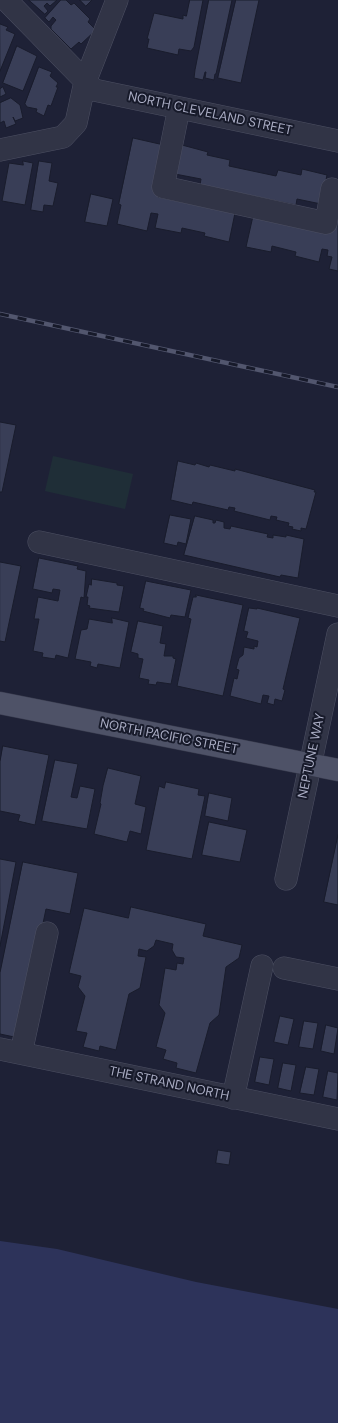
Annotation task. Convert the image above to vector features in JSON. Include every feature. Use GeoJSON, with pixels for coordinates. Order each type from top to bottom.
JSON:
{"type":"FeatureCollection","features":[{"type":"Feature","properties":{"kind":"main road","name":"NORTH PACIFIC STREET"},"geometry":{"type":"LineString","coordinates":[[0,703],[338,770]]}},
{"type":"Feature","properties":{"kind":"street","name":"NORTH CLEVELAND STREET"},"geometry":{"type":"LineString","coordinates":[[6,0],[94,90],[338,142]]}},
{"type":"Feature","properties":{"kind":"street"},"geometry":{"type":"LineString","coordinates":[[0,150],[63,138],[76,123],[85,82],[117,0]]}},
{"type":"Feature","properties":{"kind":"street"},"geometry":{"type":"LineString","coordinates":[[180,108],[162,187],[326,223],[332,189]]}},
{"type":"Feature","properties":{"kind":"street"},"geometry":{"type":"LineString","coordinates":[[39,542],[338,606]]}},
{"type":"Feature","properties":{"kind":"street","name":"NEPTUNE WAY"},"geometry":{"type":"LineString","coordinates":[[286,879],[338,634]]}},
{"type":"Feature","properties":{"kind":"street"},"geometry":{"type":"LineString","coordinates":[[21,1053],[47,933]]}},
{"type":"Feature","properties":{"kind":"street"},"geometry":{"type":"LineString","coordinates":[[233,1098],[262,966]]}},
{"type":"Feature","properties":{"kind":"street"},"geometry":{"type":"LineString","coordinates":[[284,968],[338,979]]}},
{"type":"Feature","properties":{"kind":"street","name":"THE STRAND NORTH"},"geometry":{"type":"LineString","coordinates":[[0,1049],[338,1119]]}},
{"type":"Feature","properties":{"kind":"shaded area"},"geometry":{"type":"Polygon","coordinates":[[[53,456],[133,474],[125,509],[45,491],[53,456]]]}},
{"type":"Feature","properties":{"kind":"water"},"geometry":{"type":"Polygon","coordinates":[[[0,1241],[57,1249],[196,1282],[338,1309],[338,1423],[0,1423],[0,1241]]]}},
{"type":"Feature","properties":{"kind":"building"},"geometry":{"type":"Polygon","coordinates":[[[29,0],[57,0],[50,6],[47,3],[44,6],[48,11],[45,14],[29,0]]]}},
{"type":"Feature","properties":{"kind":"building"},"geometry":{"type":"Polygon","coordinates":[[[61,0],[66,0],[71,5],[74,3],[90,19],[88,22],[96,30],[81,44],[79,42],[71,49],[51,29],[51,26],[56,20],[53,17],[49,22],[45,18],[61,0]]]}},
{"type":"Feature","properties":{"kind":"building"},"geometry":{"type":"Polygon","coordinates":[[[80,0],[92,0],[86,6],[80,0]]]}},
{"type":"Feature","properties":{"kind":"building"},"geometry":{"type":"Polygon","coordinates":[[[190,0],[203,0],[194,47],[191,51],[179,49],[178,55],[147,48],[149,39],[147,39],[154,13],[183,19],[183,15],[186,16],[190,0]]]}},
{"type":"Feature","properties":{"kind":"building"},"geometry":{"type":"Polygon","coordinates":[[[209,0],[232,0],[214,80],[205,78],[205,72],[203,80],[194,78],[209,0]]]}},
{"type":"Feature","properties":{"kind":"building"},"geometry":{"type":"Polygon","coordinates":[[[236,0],[259,0],[241,83],[218,78],[236,0]]]}},
{"type":"Feature","properties":{"kind":"building"},"geometry":{"type":"Polygon","coordinates":[[[0,24],[8,27],[6,30],[15,34],[0,71],[0,24]]]}},
{"type":"Feature","properties":{"kind":"building"},"geometry":{"type":"Polygon","coordinates":[[[17,46],[37,56],[23,91],[3,83],[17,46]]]}},
{"type":"Feature","properties":{"kind":"building"},"geometry":{"type":"Polygon","coordinates":[[[39,67],[52,72],[50,76],[58,83],[51,106],[48,105],[44,116],[36,112],[37,109],[27,107],[25,104],[39,67]]]}},
{"type":"Feature","properties":{"kind":"building"},"geometry":{"type":"Polygon","coordinates":[[[3,87],[6,94],[0,97],[0,89],[3,87]]]}},
{"type":"Feature","properties":{"kind":"building"},"geometry":{"type":"Polygon","coordinates":[[[11,98],[20,105],[23,118],[15,121],[13,117],[16,124],[6,128],[4,121],[0,123],[0,103],[11,98]]]}},
{"type":"Feature","properties":{"kind":"building"},"geometry":{"type":"Polygon","coordinates":[[[133,138],[164,145],[154,192],[159,194],[158,197],[235,213],[229,242],[204,236],[205,233],[182,228],[181,233],[155,228],[158,214],[151,213],[147,231],[117,224],[121,205],[119,204],[133,138]]]}},
{"type":"Feature","properties":{"kind":"building"},"geometry":{"type":"Polygon","coordinates":[[[182,145],[208,152],[207,155],[230,160],[229,166],[276,176],[278,170],[301,175],[302,169],[327,175],[321,204],[297,199],[296,205],[200,185],[201,179],[175,174],[182,145]]]}},
{"type":"Feature","properties":{"kind":"building"},"geometry":{"type":"Polygon","coordinates":[[[23,161],[33,163],[25,205],[2,201],[9,163],[23,165],[23,161]]]}},
{"type":"Feature","properties":{"kind":"building"},"geometry":{"type":"Polygon","coordinates":[[[39,161],[52,163],[49,181],[58,183],[53,206],[44,205],[43,212],[31,210],[39,161]]]}},
{"type":"Feature","properties":{"kind":"building"},"geometry":{"type":"Polygon","coordinates":[[[91,194],[113,199],[107,226],[85,222],[91,194]]]}},
{"type":"Feature","properties":{"kind":"building"},"geometry":{"type":"Polygon","coordinates":[[[338,214],[338,271],[329,269],[332,257],[327,256],[328,250],[322,249],[319,262],[295,256],[296,252],[272,246],[271,252],[246,247],[253,216],[334,230],[338,214]]]}},
{"type":"Feature","properties":{"kind":"building"},"geometry":{"type":"Polygon","coordinates":[[[0,422],[16,425],[2,492],[0,492],[0,422]]]}},
{"type":"Feature","properties":{"kind":"building"},"geometry":{"type":"Polygon","coordinates":[[[178,461],[195,465],[196,463],[209,467],[210,465],[235,471],[235,469],[315,490],[314,492],[316,492],[306,529],[301,528],[301,531],[292,529],[293,527],[288,526],[289,523],[276,520],[277,517],[271,516],[270,520],[234,511],[235,508],[229,507],[228,510],[193,502],[192,505],[171,500],[178,461]]]}},
{"type":"Feature","properties":{"kind":"building"},"geometry":{"type":"Polygon","coordinates":[[[170,515],[191,519],[186,544],[178,542],[177,546],[164,543],[170,515]]]}},
{"type":"Feature","properties":{"kind":"building"},"geometry":{"type":"Polygon","coordinates":[[[195,516],[213,520],[213,523],[215,523],[216,520],[224,522],[224,528],[230,529],[231,526],[268,534],[267,537],[273,538],[273,535],[286,537],[286,535],[304,539],[298,578],[281,575],[280,577],[184,555],[195,516]]]}},
{"type":"Feature","properties":{"kind":"building"},"geometry":{"type":"Polygon","coordinates":[[[39,558],[78,566],[77,569],[86,571],[84,598],[81,597],[68,658],[56,655],[55,659],[42,657],[43,653],[33,651],[39,619],[34,619],[38,597],[58,601],[60,590],[53,589],[52,593],[33,589],[39,558]]]}},
{"type":"Feature","properties":{"kind":"building"},"geometry":{"type":"Polygon","coordinates":[[[0,562],[21,566],[5,642],[0,641],[0,562]]]}},
{"type":"Feature","properties":{"kind":"building"},"geometry":{"type":"Polygon","coordinates":[[[92,579],[117,583],[117,585],[124,586],[119,612],[89,608],[90,606],[87,605],[88,597],[86,597],[89,584],[91,585],[92,579]]]}},
{"type":"Feature","properties":{"kind":"building"},"geometry":{"type":"Polygon","coordinates":[[[146,581],[191,590],[185,617],[171,615],[170,618],[143,611],[144,609],[140,608],[146,581]]]}},
{"type":"Feature","properties":{"kind":"building"},"geometry":{"type":"Polygon","coordinates":[[[196,595],[243,605],[223,696],[177,686],[191,619],[188,618],[193,597],[196,597],[196,595]]]}},
{"type":"Feature","properties":{"kind":"building"},"geometry":{"type":"Polygon","coordinates":[[[249,608],[257,608],[300,618],[283,689],[285,690],[282,701],[275,699],[274,705],[267,703],[269,696],[263,695],[261,704],[230,696],[234,678],[237,679],[239,670],[236,669],[239,658],[243,655],[244,647],[254,649],[254,646],[257,647],[258,641],[246,638],[248,632],[244,631],[249,608]]]}},
{"type":"Feature","properties":{"kind":"building"},"geometry":{"type":"Polygon","coordinates":[[[112,618],[129,622],[120,668],[98,664],[97,668],[90,666],[91,662],[75,659],[81,630],[87,629],[89,619],[112,623],[112,618]]]}},
{"type":"Feature","properties":{"kind":"building"},"geometry":{"type":"Polygon","coordinates":[[[138,621],[163,626],[160,643],[166,644],[164,656],[173,656],[173,658],[176,659],[171,684],[157,682],[156,685],[148,684],[149,680],[139,678],[143,659],[138,658],[138,654],[131,652],[138,621]]]}},
{"type":"Feature","properties":{"kind":"building"},"geometry":{"type":"Polygon","coordinates":[[[3,746],[49,755],[35,825],[18,821],[20,815],[0,811],[0,762],[3,746]]]}},
{"type":"Feature","properties":{"kind":"building"},"geometry":{"type":"Polygon","coordinates":[[[55,760],[78,764],[71,797],[77,798],[80,786],[95,789],[87,829],[42,821],[55,760]]]}},
{"type":"Feature","properties":{"kind":"building"},"geometry":{"type":"Polygon","coordinates":[[[108,768],[141,776],[135,804],[146,807],[141,834],[130,831],[127,842],[94,834],[108,768]]]}},
{"type":"Feature","properties":{"kind":"building"},"geometry":{"type":"Polygon","coordinates":[[[166,782],[199,789],[198,795],[205,796],[192,859],[146,850],[159,786],[164,788],[166,782]]]}},
{"type":"Feature","properties":{"kind":"building"},"geometry":{"type":"Polygon","coordinates":[[[209,793],[232,798],[228,821],[205,816],[209,793]]]}},
{"type":"Feature","properties":{"kind":"building"},"geometry":{"type":"Polygon","coordinates":[[[209,822],[247,830],[240,862],[202,855],[209,822]]]}},
{"type":"Feature","properties":{"kind":"building"},"geometry":{"type":"Polygon","coordinates":[[[338,835],[338,905],[324,902],[338,835]]]}},
{"type":"Feature","properties":{"kind":"building"},"geometry":{"type":"Polygon","coordinates":[[[0,859],[16,862],[0,946],[0,859]]]}},
{"type":"Feature","properties":{"kind":"building"},"geometry":{"type":"Polygon","coordinates":[[[23,862],[78,873],[70,914],[46,909],[19,1038],[0,1034],[0,973],[23,862]]]}},
{"type":"Feature","properties":{"kind":"building"},"geometry":{"type":"Polygon","coordinates":[[[131,907],[206,924],[203,936],[242,945],[239,958],[226,967],[219,1015],[210,1023],[196,1073],[176,1068],[177,1063],[163,1059],[166,1050],[156,1047],[165,1013],[159,1005],[165,968],[176,970],[177,963],[183,964],[184,958],[176,957],[172,950],[173,944],[156,940],[154,946],[147,951],[139,949],[138,956],[146,957],[140,988],[129,994],[116,1050],[100,1046],[99,1051],[83,1047],[87,1033],[76,1031],[85,996],[78,987],[81,976],[69,973],[84,908],[128,918],[131,907]]]}},
{"type":"Feature","properties":{"kind":"building"},"geometry":{"type":"Polygon","coordinates":[[[280,1016],[294,1019],[288,1045],[274,1042],[280,1016]]]}},
{"type":"Feature","properties":{"kind":"building"},"geometry":{"type":"Polygon","coordinates":[[[304,1021],[318,1023],[313,1049],[299,1047],[304,1021]]]}},
{"type":"Feature","properties":{"kind":"building"},"geometry":{"type":"Polygon","coordinates":[[[326,1025],[338,1028],[334,1054],[321,1051],[326,1025]]]}},
{"type":"Feature","properties":{"kind":"building"},"geometry":{"type":"Polygon","coordinates":[[[260,1057],[274,1059],[269,1085],[255,1082],[260,1057]]]}},
{"type":"Feature","properties":{"kind":"building"},"geometry":{"type":"Polygon","coordinates":[[[283,1063],[296,1065],[291,1091],[278,1088],[283,1063]]]}},
{"type":"Feature","properties":{"kind":"building"},"geometry":{"type":"Polygon","coordinates":[[[306,1067],[319,1069],[314,1095],[300,1093],[306,1067]]]}},
{"type":"Feature","properties":{"kind":"building"},"geometry":{"type":"Polygon","coordinates":[[[328,1071],[338,1073],[337,1100],[323,1097],[328,1071]]]}},
{"type":"Feature","properties":{"kind":"building"},"geometry":{"type":"Polygon","coordinates":[[[218,1150],[231,1152],[229,1165],[216,1163],[218,1150]]]}},
{"type":"Feature","properties":{"kind":"railway"},"geometry":{"type":"LineString","coordinates":[[0,314],[338,387]]}}]}
